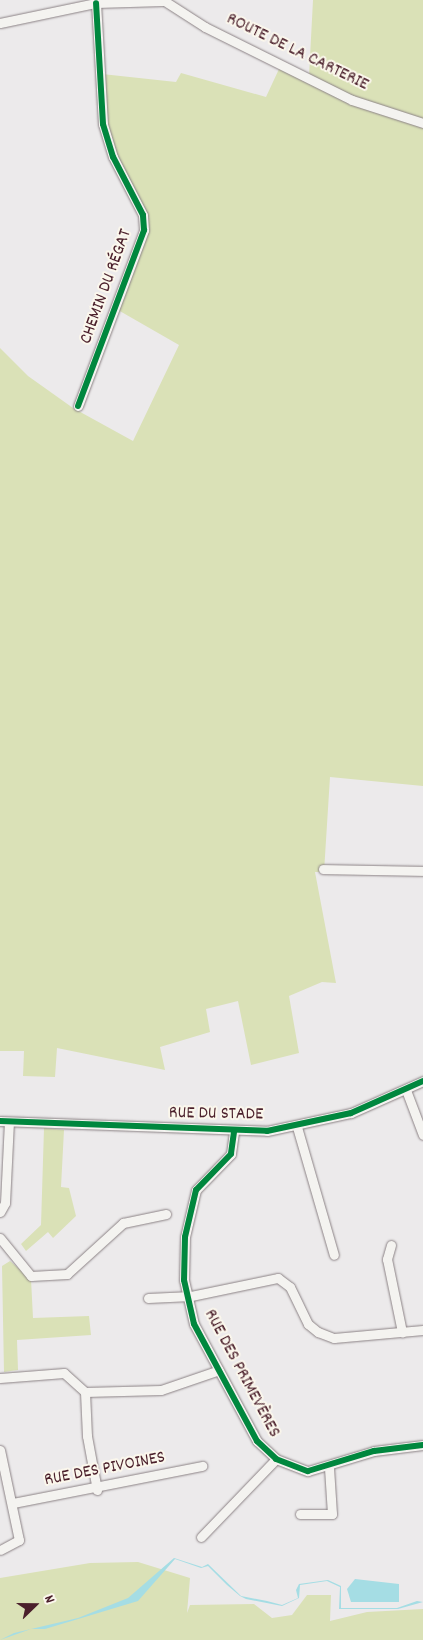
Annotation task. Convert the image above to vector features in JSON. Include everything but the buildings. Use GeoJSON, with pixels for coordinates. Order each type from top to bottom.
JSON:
{"type":"FeatureCollection","features":[{"type":"Feature","properties":{"kind":"street"},"geometry":{"type":"LineString","coordinates":[[0,23],[62,5],[108,1],[163,0]]}},
{"type":"Feature","properties":{"kind":"street","name":"ROUTE DE LA CARTERIE"},"geometry":{"type":"LineString","coordinates":[[163,0],[206,27],[352,100],[423,123]]}},
{"type":"Feature","properties":{"kind":"street","name":"CHEMIN DU RÉGAT"},"geometry":{"type":"LineString","coordinates":[[78,406],[144,230],[143,215],[113,158],[103,124],[96,3]]}},
{"type":"Feature","properties":{"kind":"street"},"geometry":{"type":"LineString","coordinates":[[323,869],[423,871]]}},
{"type":"Feature","properties":{"kind":"street","name":"RUE DU STADE"},"geometry":{"type":"LineString","coordinates":[[5,1121],[234,1132],[297,1127],[351,1113],[423,1081]]}},
{"type":"Feature","properties":{"kind":"street"},"geometry":{"type":"LineString","coordinates":[[406,1090],[423,1135]]}},
{"type":"Feature","properties":{"kind":"street"},"geometry":{"type":"LineString","coordinates":[[0,1212],[5,1203],[5,1121]]}},
{"type":"Feature","properties":{"kind":"street"},"geometry":{"type":"LineString","coordinates":[[297,1127],[334,1255]]}},
{"type":"Feature","properties":{"kind":"street","name":"RUE DES PRIMEVÈRES"},"geometry":{"type":"LineString","coordinates":[[234,1132],[231,1154],[196,1190],[189,1212],[184,1263],[186,1296],[194,1324],[257,1442],[276,1458],[308,1471],[329,1467],[374,1451],[423,1445]]}},
{"type":"Feature","properties":{"kind":"street"},"geometry":{"type":"LineString","coordinates":[[0,1238],[32,1276],[67,1274],[123,1223],[166,1214]]}},
{"type":"Feature","properties":{"kind":"street"},"geometry":{"type":"LineString","coordinates":[[391,1245],[388,1259],[402,1332]]}},
{"type":"Feature","properties":{"kind":"street"},"geometry":{"type":"LineString","coordinates":[[186,1296],[278,1278],[290,1287],[308,1324],[318,1332],[334,1338],[423,1330]]}},
{"type":"Feature","properties":{"kind":"street","name":"RUE DES PRIMEVÈRES"},"geometry":{"type":"LineString","coordinates":[[148,1298],[186,1296]]}},
{"type":"Feature","properties":{"kind":"street"},"geometry":{"type":"LineString","coordinates":[[0,1378],[64,1373],[85,1392],[162,1390],[219,1370]]}},
{"type":"Feature","properties":{"kind":"street"},"geometry":{"type":"LineString","coordinates":[[85,1392],[87,1436],[97,1490]]}},
{"type":"Feature","properties":{"kind":"street"},"geometry":{"type":"LineString","coordinates":[[0,1450],[13,1503],[19,1540],[0,1550]]}},
{"type":"Feature","properties":{"kind":"street"},"geometry":{"type":"LineString","coordinates":[[201,1537],[276,1458]]}},
{"type":"Feature","properties":{"kind":"street","name":"RUE DES PIVOINES"},"geometry":{"type":"LineString","coordinates":[[13,1503],[97,1490],[202,1466]]}},
{"type":"Feature","properties":{"kind":"street"},"geometry":{"type":"LineString","coordinates":[[300,1514],[332,1514],[329,1467]]}},
{"type":"Feature","properties":{"kind":"green space"},"geometry":{"type":"Polygon","coordinates":[[[313,0],[423,0],[423,786],[330,777],[324,872],[315,872],[336,983],[322,982],[289,996],[299,1053],[251,1065],[238,1001],[206,1009],[210,1032],[160,1047],[165,1070],[57,1048],[55,1077],[23,1076],[24,1051],[0,1051],[0,348],[28,376],[73,408],[133,441],[179,345],[118,310],[145,231],[111,147],[102,74],[176,82],[181,73],[266,97],[279,69],[309,76],[313,0]]]}},
{"type":"Feature","properties":{"kind":"green space"},"geometry":{"type":"Polygon","coordinates":[[[44,1128],[64,1130],[61,1187],[69,1188],[76,1216],[53,1238],[48,1232],[26,1251],[21,1244],[41,1225],[44,1128]]]}},
{"type":"Feature","properties":{"kind":"green space"},"geometry":{"type":"Polygon","coordinates":[[[10,1261],[31,1279],[33,1318],[89,1316],[91,1335],[17,1340],[18,1370],[4,1372],[2,1266],[10,1261]]]}},
{"type":"Feature","properties":{"kind":"green space"},"geometry":{"type":"Polygon","coordinates":[[[138,1562],[190,1578],[187,1613],[190,1605],[254,1604],[272,1618],[292,1615],[307,1595],[331,1595],[330,1621],[367,1612],[423,1609],[423,1640],[0,1640],[0,1578],[90,1563],[138,1562]]]}},
{"type":"Feature","properties":{"kind":"water"},"geometry":{"type":"Polygon","coordinates":[[[174,1558],[202,1567],[208,1564],[241,1596],[282,1605],[298,1598],[296,1590],[299,1584],[328,1580],[341,1586],[341,1608],[397,1608],[417,1601],[423,1602],[398,1609],[339,1609],[340,1587],[327,1581],[300,1585],[299,1598],[282,1606],[246,1599],[240,1596],[227,1585],[208,1566],[201,1568],[175,1559],[138,1601],[45,1629],[31,1629],[78,1618],[128,1598],[174,1558]]]}},
{"type":"Feature","properties":{"kind":"water"},"geometry":{"type":"Polygon","coordinates":[[[355,1579],[399,1584],[399,1602],[351,1602],[347,1589],[355,1579]]]}},
{"type":"Feature","properties":{"kind":"water"},"geometry":{"type":"Polygon","coordinates":[[[31,1629],[0,1640],[14,1633],[31,1629]]]}},
{"type":"Feature","properties":{"kind":"cycle path"},"geometry":{"type":"LineString","coordinates":[[78,406],[144,230],[143,215],[113,157],[103,124],[96,3]]}},
{"type":"Feature","properties":{"kind":"cycle path"},"geometry":{"type":"LineString","coordinates":[[0,1121],[267,1131],[351,1113],[423,1081]]}},
{"type":"Feature","properties":{"kind":"cycle path"},"geometry":{"type":"LineString","coordinates":[[234,1132],[231,1154],[196,1190],[185,1237],[184,1280],[194,1324],[257,1441],[276,1459],[308,1471],[374,1451],[423,1445]]}}]}
